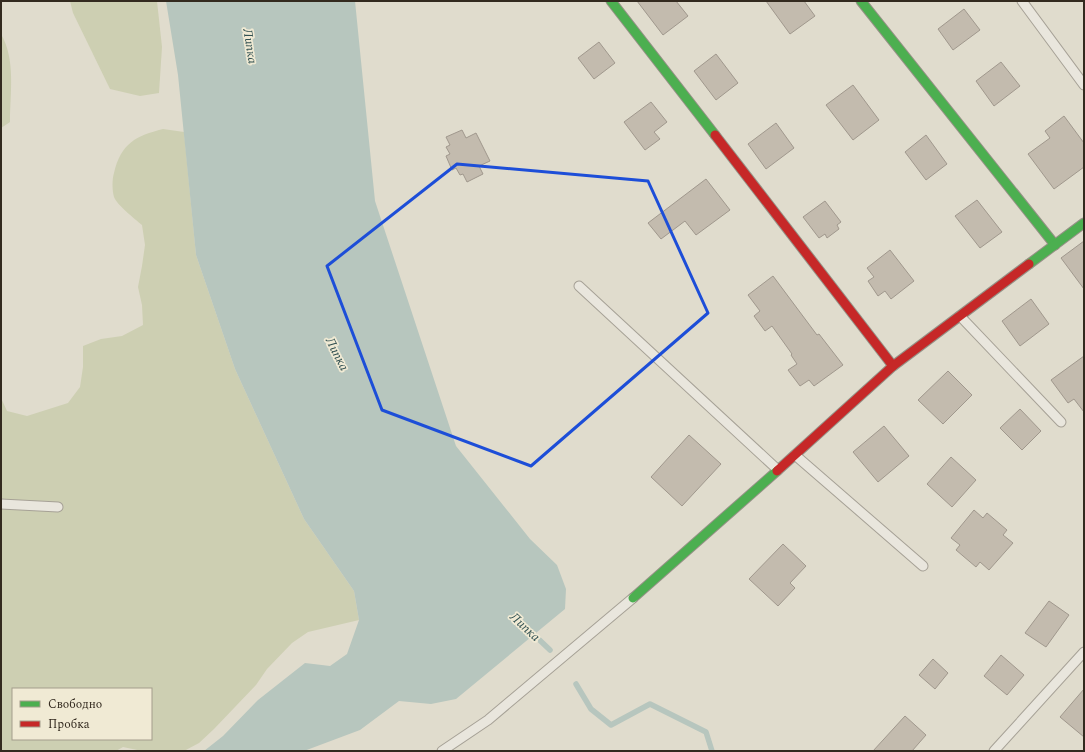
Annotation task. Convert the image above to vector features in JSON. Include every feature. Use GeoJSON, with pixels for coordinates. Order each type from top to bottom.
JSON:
{"type":"FeatureCollection","features":[{"type":"Feature","properties":{"kind":"street"},"geometry":{"type":"LineString","coordinates":[[611,1],[893,366]]}},
{"type":"Feature","properties":{"kind":"street"},"geometry":{"type":"LineString","coordinates":[[861,1],[1055,245]]}},
{"type":"Feature","properties":{"kind":"street"},"geometry":{"type":"LineString","coordinates":[[633,598],[893,366],[959,315],[1084,223]]}},
{"type":"Feature","properties":{"kind":"lane"},"geometry":{"type":"LineString","coordinates":[[1022,1],[1084,85]]}},
{"type":"Feature","properties":{"kind":"lane"},"geometry":{"type":"LineString","coordinates":[[578,286],[778,470]]}},
{"type":"Feature","properties":{"kind":"lane"},"geometry":{"type":"LineString","coordinates":[[959,315],[1062,422]]}},
{"type":"Feature","properties":{"kind":"lane"},"geometry":{"type":"LineString","coordinates":[[795,455],[923,566]]}},
{"type":"Feature","properties":{"kind":"lane"},"geometry":{"type":"LineString","coordinates":[[1,504],[58,507]]}},
{"type":"Feature","properties":{"kind":"lane"},"geometry":{"type":"LineString","coordinates":[[442,751],[488,720],[633,598]]}},
{"type":"Feature","properties":{"kind":"lane"},"geometry":{"type":"LineString","coordinates":[[994,751],[1084,652]]}},
{"type":"Feature","properties":{"kind":"highlighted area"},"geometry":{"type":"Polygon","coordinates":[[[457,164],[648,181],[708,313],[531,466],[382,410],[327,266],[457,164]]]}},
{"type":"Feature","properties":{"kind":"green space"},"geometry":{"type":"Polygon","coordinates":[[[70,1],[157,1],[162,47],[159,93],[140,96],[110,89],[73,13],[70,1]]]}},
{"type":"Feature","properties":{"kind":"green space"},"geometry":{"type":"Polygon","coordinates":[[[1,34],[9,55],[11,77],[10,122],[1,128],[1,34]]]}},
{"type":"Feature","properties":{"kind":"green space"},"geometry":{"type":"Polygon","coordinates":[[[163,129],[184,132],[196,255],[235,369],[304,519],[354,591],[359,620],[308,632],[292,643],[267,669],[256,685],[214,729],[199,743],[184,751],[142,751],[123,747],[116,751],[1,751],[1,398],[7,411],[27,416],[68,403],[80,387],[83,367],[83,346],[101,339],[122,336],[143,325],[142,305],[138,287],[145,245],[142,225],[126,212],[114,197],[113,175],[121,154],[125,148],[137,138],[163,129]]]}},
{"type":"Feature","properties":{"kind":"water"},"geometry":{"type":"Polygon","coordinates":[[[166,1],[355,1],[375,201],[456,446],[530,539],[557,565],[566,589],[565,609],[456,699],[431,704],[399,701],[360,730],[304,751],[204,751],[223,736],[258,700],[305,663],[330,666],[347,654],[359,620],[354,591],[304,519],[235,369],[196,255],[178,75],[166,1]]]}},
{"type":"Feature","properties":{"kind":"building"},"geometry":{"type":"Polygon","coordinates":[[[637,1],[676,1],[688,16],[663,35],[637,1]]]}},
{"type":"Feature","properties":{"kind":"building"},"geometry":{"type":"Polygon","coordinates":[[[766,1],[804,1],[815,16],[790,34],[766,1]]]}},
{"type":"Feature","properties":{"kind":"building"},"geometry":{"type":"Polygon","coordinates":[[[964,9],[980,30],[953,50],[938,29],[964,9]]]}},
{"type":"Feature","properties":{"kind":"building"},"geometry":{"type":"Polygon","coordinates":[[[599,42],[615,63],[594,79],[578,58],[599,42]]]}},
{"type":"Feature","properties":{"kind":"building"},"geometry":{"type":"Polygon","coordinates":[[[716,54],[738,83],[716,100],[694,71],[716,54]]]}},
{"type":"Feature","properties":{"kind":"building"},"geometry":{"type":"Polygon","coordinates":[[[1001,62],[1020,86],[994,106],[976,81],[1001,62]]]}},
{"type":"Feature","properties":{"kind":"building"},"geometry":{"type":"Polygon","coordinates":[[[853,85],[879,120],[853,140],[826,105],[853,85]]]}},
{"type":"Feature","properties":{"kind":"building"},"geometry":{"type":"Polygon","coordinates":[[[651,102],[667,122],[654,132],[660,139],[645,150],[624,122],[651,102]]]}},
{"type":"Feature","properties":{"kind":"building"},"geometry":{"type":"Polygon","coordinates":[[[1064,116],[1084,143],[1084,167],[1054,189],[1028,154],[1050,138],[1045,131],[1064,116]]]}},
{"type":"Feature","properties":{"kind":"building"},"geometry":{"type":"Polygon","coordinates":[[[776,123],[794,148],[766,169],[748,144],[776,123]]]}},
{"type":"Feature","properties":{"kind":"building"},"geometry":{"type":"Polygon","coordinates":[[[462,130],[466,138],[476,133],[490,161],[479,166],[483,174],[467,182],[463,174],[460,175],[456,168],[452,170],[446,156],[450,154],[446,147],[450,145],[446,137],[462,130]]]}},
{"type":"Feature","properties":{"kind":"building"},"geometry":{"type":"Polygon","coordinates":[[[926,135],[947,164],[926,180],[905,152],[926,135]]]}},
{"type":"Feature","properties":{"kind":"building"},"geometry":{"type":"Polygon","coordinates":[[[706,179],[730,210],[696,235],[685,221],[661,239],[648,223],[706,179]]]}},
{"type":"Feature","properties":{"kind":"building"},"geometry":{"type":"Polygon","coordinates":[[[977,200],[1002,232],[980,248],[955,216],[977,200]]]}},
{"type":"Feature","properties":{"kind":"building"},"geometry":{"type":"Polygon","coordinates":[[[825,201],[841,222],[837,225],[839,229],[827,238],[825,234],[819,238],[803,217],[825,201]]]}},
{"type":"Feature","properties":{"kind":"building"},"geometry":{"type":"Polygon","coordinates":[[[1084,241],[1084,289],[1061,258],[1084,241]]]}},
{"type":"Feature","properties":{"kind":"building"},"geometry":{"type":"Polygon","coordinates":[[[890,250],[914,281],[891,299],[885,291],[878,296],[868,281],[874,277],[867,268],[890,250]]]}},
{"type":"Feature","properties":{"kind":"building"},"geometry":{"type":"Polygon","coordinates":[[[773,276],[817,335],[819,334],[843,365],[814,386],[809,380],[800,386],[788,370],[797,364],[791,355],[792,354],[772,326],[765,331],[754,316],[760,311],[748,295],[773,276]]]}},
{"type":"Feature","properties":{"kind":"building"},"geometry":{"type":"Polygon","coordinates":[[[1031,299],[1049,324],[1020,346],[1002,321],[1031,299]]]}},
{"type":"Feature","properties":{"kind":"building"},"geometry":{"type":"Polygon","coordinates":[[[1084,356],[1084,412],[1074,399],[1068,403],[1051,380],[1084,356]]]}},
{"type":"Feature","properties":{"kind":"building"},"geometry":{"type":"Polygon","coordinates":[[[948,371],[972,395],[943,424],[918,400],[948,371]]]}},
{"type":"Feature","properties":{"kind":"building"},"geometry":{"type":"Polygon","coordinates":[[[1020,409],[1041,431],[1022,450],[1000,428],[1020,409]]]}},
{"type":"Feature","properties":{"kind":"building"},"geometry":{"type":"Polygon","coordinates":[[[884,426],[909,456],[878,482],[853,452],[884,426]]]}},
{"type":"Feature","properties":{"kind":"building"},"geometry":{"type":"Polygon","coordinates":[[[689,435],[721,464],[682,506],[651,477],[689,435]]]}},
{"type":"Feature","properties":{"kind":"building"},"geometry":{"type":"Polygon","coordinates":[[[951,457],[976,480],[952,507],[927,484],[951,457]]]}},
{"type":"Feature","properties":{"kind":"building"},"geometry":{"type":"Polygon","coordinates":[[[974,510],[983,518],[987,513],[1007,530],[1003,535],[1013,543],[989,570],[980,562],[976,567],[956,550],[960,545],[951,538],[974,510]]]}},
{"type":"Feature","properties":{"kind":"building"},"geometry":{"type":"Polygon","coordinates":[[[783,544],[806,566],[790,583],[795,588],[778,606],[749,579],[783,544]]]}},
{"type":"Feature","properties":{"kind":"building"},"geometry":{"type":"Polygon","coordinates":[[[1049,601],[1069,615],[1046,647],[1025,633],[1049,601]]]}},
{"type":"Feature","properties":{"kind":"building"},"geometry":{"type":"Polygon","coordinates":[[[1001,655],[1024,675],[1007,695],[984,676],[1001,655]]]}},
{"type":"Feature","properties":{"kind":"building"},"geometry":{"type":"Polygon","coordinates":[[[933,659],[948,673],[935,689],[919,675],[933,659]]]}},
{"type":"Feature","properties":{"kind":"building"},"geometry":{"type":"Polygon","coordinates":[[[1084,689],[1084,737],[1060,717],[1084,689]]]}},
{"type":"Feature","properties":{"kind":"building"},"geometry":{"type":"Polygon","coordinates":[[[905,716],[926,735],[912,751],[873,751],[905,716]]]}},
{"type":"Feature","properties":{"kind":"waterway","name":"Липка"},"geometry":{"type":"LineString","coordinates":[[529,630],[550,650]]}},
{"type":"Feature","properties":{"kind":"waterway","name":"Липка"},"geometry":{"type":"LineString","coordinates":[[576,684],[591,709],[611,725],[650,704],[706,732],[712,751]]}},
{"type":"Feature","properties":{"kind":"traffic: fast"},"geometry":{"type":"LineString","coordinates":[[611,1],[715,135]]}},
{"type":"Feature","properties":{"kind":"traffic: fast"},"geometry":{"type":"LineString","coordinates":[[861,1],[1055,245]]}},
{"type":"Feature","properties":{"kind":"traffic: fast"},"geometry":{"type":"LineString","coordinates":[[1029,264],[1084,223]]}},
{"type":"Feature","properties":{"kind":"traffic: fast"},"geometry":{"type":"LineString","coordinates":[[633,598],[777,471]]}},
{"type":"Feature","properties":{"kind":"traffic: jam"},"geometry":{"type":"LineString","coordinates":[[715,135],[893,366]]}},
{"type":"Feature","properties":{"kind":"traffic: jam"},"geometry":{"type":"LineString","coordinates":[[777,471],[893,366],[1029,264]]}}]}
